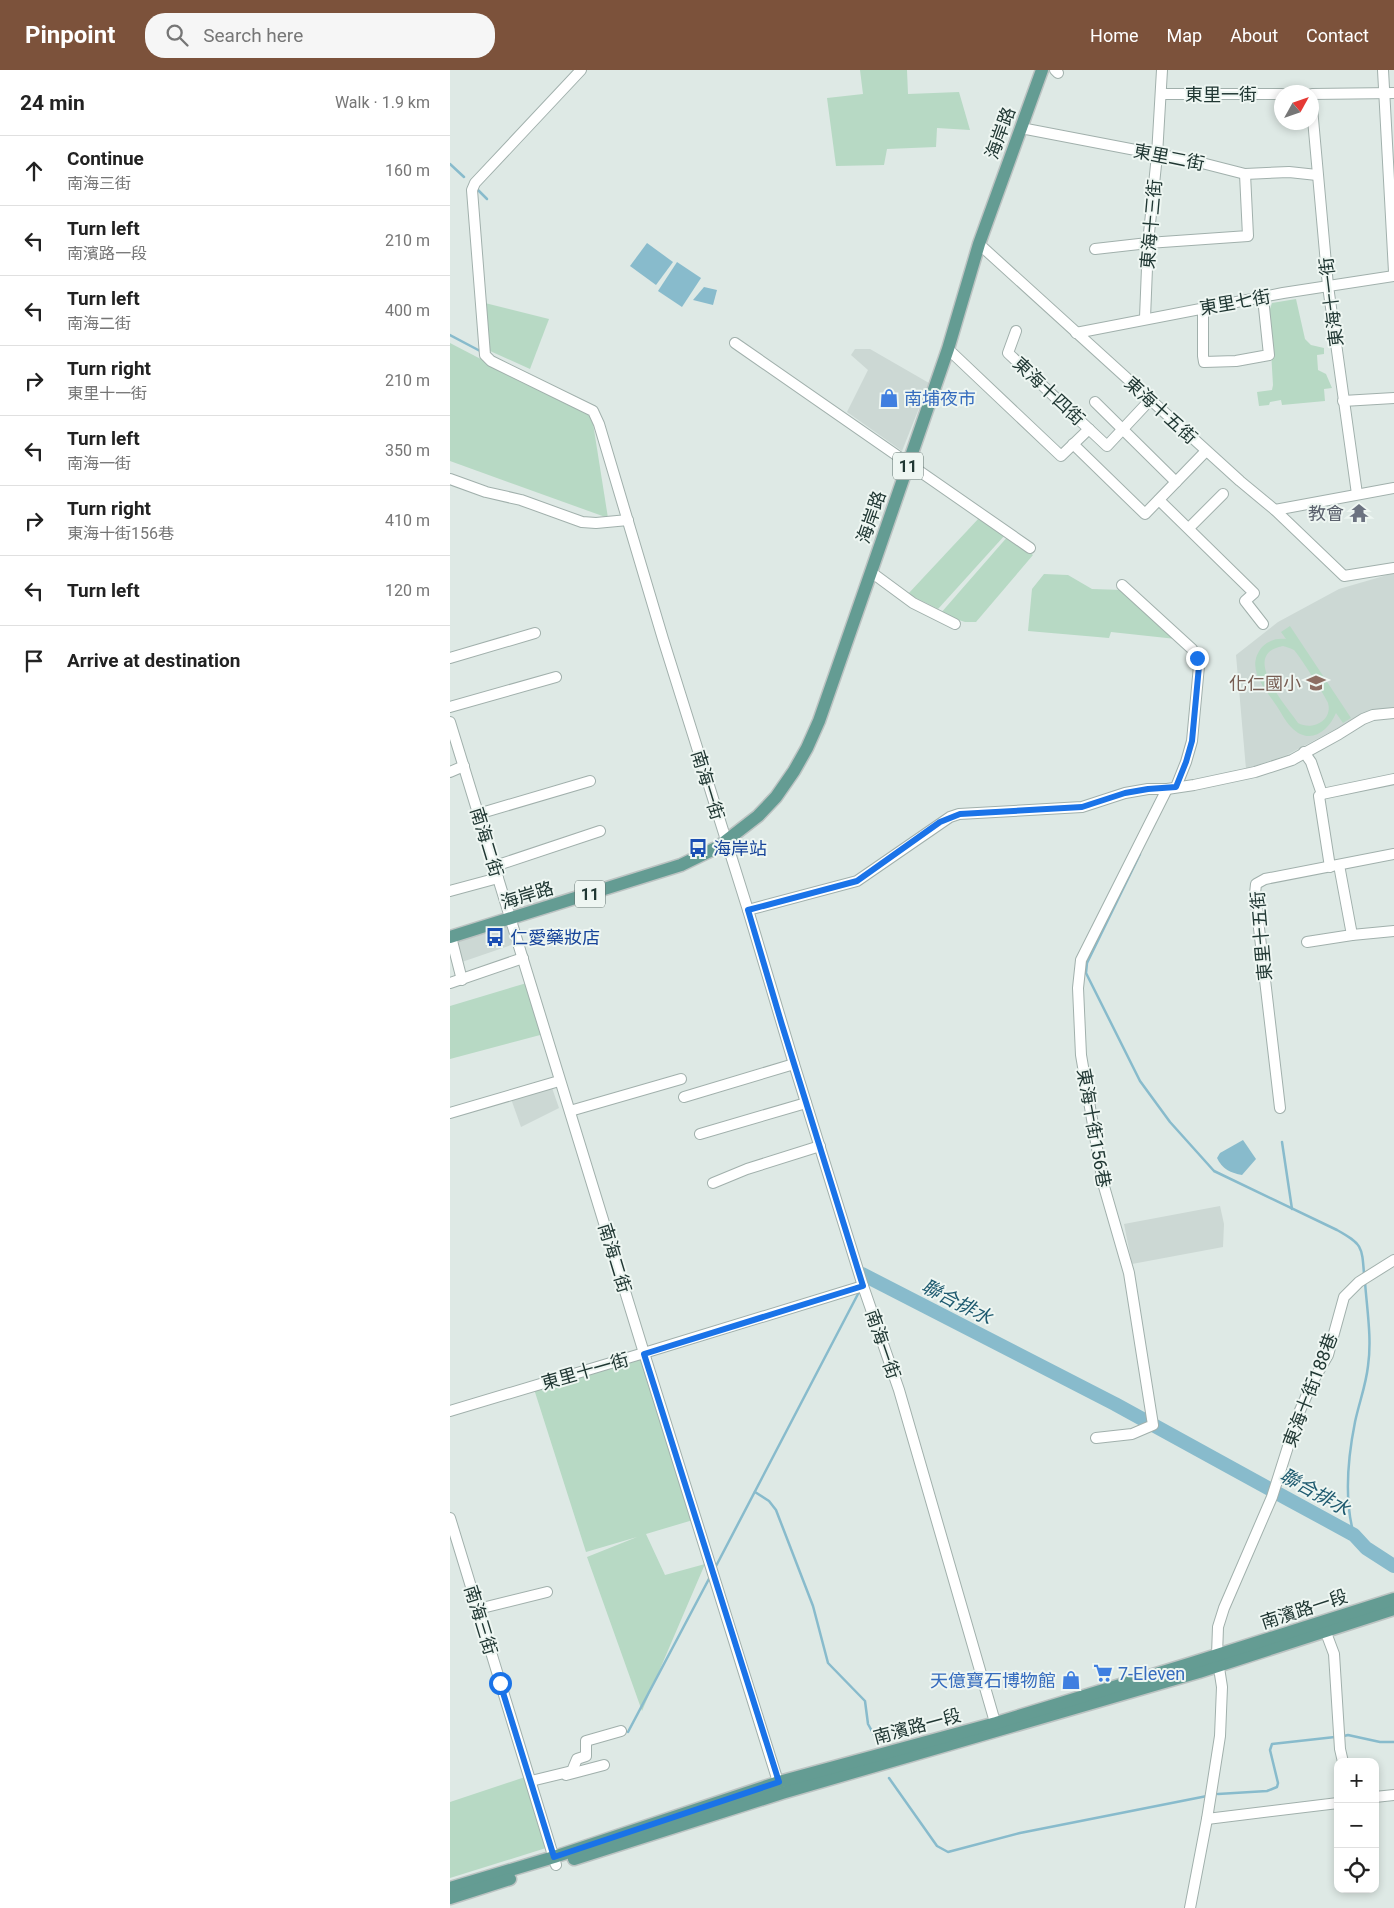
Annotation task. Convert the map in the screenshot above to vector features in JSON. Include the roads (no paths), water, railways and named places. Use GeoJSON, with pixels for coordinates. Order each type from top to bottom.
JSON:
{"type":"FeatureCollection","features":[{"type":"Feature","properties":{"kind":"main road","name":"海岸路"},"geometry":{"type":"LineString","coordinates":[[451,937],[681,865],[700,857],[718,847],[758,816],[776,797],[794,771],[819,721],[948,349],[979,244],[1042,70]]}},
{"type":"Feature","properties":{"kind":"main road","name":"南濱路一段"},"geometry":{"type":"LineString","coordinates":[[1218,1660],[1394,1599]]}},
{"type":"Feature","properties":{"kind":"main road","name":"南濱路一段"},"geometry":{"type":"LineString","coordinates":[[450,1898],[555,1861],[780,1788],[997,1727],[1394,1609]]}},
{"type":"Feature","properties":{"kind":"main road","name":"南濱路一段"},"geometry":{"type":"LineString","coordinates":[[450,1888],[555,1861]]}},
{"type":"Feature","properties":{"kind":"street","name":"南海一街"},"geometry":{"type":"LineString","coordinates":[[581,70],[475,183],[472,190],[485,355],[491,361],[594,412],[599,424],[728,839],[806,1103],[863,1286],[899,1390],[997,1727]]}},
{"type":"Feature","properties":{"kind":"street","name":"東海十三街"},"geometry":{"type":"LineString","coordinates":[[1146,318],[1148,243],[1157,155],[1162,70]]}},
{"type":"Feature","properties":{"kind":"street"},"geometry":{"type":"LineString","coordinates":[[1383,70],[1389,93],[1394,272]]}},
{"type":"Feature","properties":{"kind":"street"},"geometry":{"type":"LineString","coordinates":[[1319,94],[1389,93]]}},
{"type":"Feature","properties":{"kind":"street","name":"東里一街"},"geometry":{"type":"LineString","coordinates":[[1161,94],[1274,94]]}},
{"type":"Feature","properties":{"kind":"street","name":"東里二街"},"geometry":{"type":"LineString","coordinates":[[1021,128],[1198,162],[1245,174],[1290,172],[1317,175]]}},
{"type":"Feature","properties":{"kind":"street","name":"東海十一街"},"geometry":{"type":"LineString","coordinates":[[1314,130],[1328,286],[1357,494]]}},
{"type":"Feature","properties":{"kind":"street"},"geometry":{"type":"LineString","coordinates":[[1095,249],[1248,236],[1245,174]]}},
{"type":"Feature","properties":{"kind":"street","name":"東海十五街"},"geometry":{"type":"LineString","coordinates":[[979,244],[1206,451],[1275,510],[1344,576],[1394,568]]}},
{"type":"Feature","properties":{"kind":"street","name":"東里七街"},"geometry":{"type":"LineString","coordinates":[[1076,333],[1146,318],[1394,276]]}},
{"type":"Feature","properties":{"kind":"street"},"geometry":{"type":"LineString","coordinates":[[1203,308],[1204,362],[1236,361],[1269,355],[1263,298]]}},
{"type":"Feature","properties":{"kind":"street","name":"東海十四街"},"geometry":{"type":"LineString","coordinates":[[1016,331],[1008,353],[1106,446],[1122,429]]}},
{"type":"Feature","properties":{"kind":"street"},"geometry":{"type":"LineString","coordinates":[[735,344],[1030,548]]}},
{"type":"Feature","properties":{"kind":"street"},"geometry":{"type":"LineString","coordinates":[[948,349],[1061,456],[1088,429]]}},
{"type":"Feature","properties":{"kind":"street"},"geometry":{"type":"LineString","coordinates":[[1343,401],[1394,398]]}},
{"type":"Feature","properties":{"kind":"street"},"geometry":{"type":"LineString","coordinates":[[1122,429],[1150,400]]}},
{"type":"Feature","properties":{"kind":"street"},"geometry":{"type":"LineString","coordinates":[[1095,402],[1176,482]]}},
{"type":"Feature","properties":{"kind":"street","name":"東海十四街"},"geometry":{"type":"LineString","coordinates":[[1074,444],[1145,514],[1159,500]]}},
{"type":"Feature","properties":{"kind":"street"},"geometry":{"type":"LineString","coordinates":[[1206,451],[1159,500],[1254,593],[1245,601],[1263,624]]}},
{"type":"Feature","properties":{"kind":"street"},"geometry":{"type":"LineString","coordinates":[[450,479],[486,492],[521,500],[582,522],[596,524],[628,520]]}},
{"type":"Feature","properties":{"kind":"street"},"geometry":{"type":"LineString","coordinates":[[1275,510],[1394,488]]}},
{"type":"Feature","properties":{"kind":"street"},"geometry":{"type":"LineString","coordinates":[[1189,528],[1223,494]]}},
{"type":"Feature","properties":{"kind":"street"},"geometry":{"type":"LineString","coordinates":[[871,572],[913,603],[955,624]]}},
{"type":"Feature","properties":{"kind":"street"},"geometry":{"type":"LineString","coordinates":[[1122,585],[1192,649],[1199,666],[1192,741],[1186,762],[1172,788]]}},
{"type":"Feature","properties":{"kind":"street"},"geometry":{"type":"LineString","coordinates":[[450,658],[535,633]]}},
{"type":"Feature","properties":{"kind":"street"},"geometry":{"type":"LineString","coordinates":[[450,707],[556,677]]}},
{"type":"Feature","properties":{"kind":"street"},"geometry":{"type":"LineString","coordinates":[[748,910],[857,881],[940,822],[960,814],[1082,807],[1125,793],[1194,785],[1255,772],[1292,760],[1339,734],[1362,718],[1394,713]]}},
{"type":"Feature","properties":{"kind":"street","name":"南海二街"},"geometry":{"type":"LineString","coordinates":[[450,724],[511,918],[559,1081],[570,1111],[780,1788]]}},
{"type":"Feature","properties":{"kind":"street"},"geometry":{"type":"LineString","coordinates":[[1304,752],[1311,762],[1322,794],[1320,796],[1352,935]]}},
{"type":"Feature","properties":{"kind":"street"},"geometry":{"type":"LineString","coordinates":[[450,772],[464,766]]}},
{"type":"Feature","properties":{"kind":"street"},"geometry":{"type":"LineString","coordinates":[[1322,794],[1394,780]]}},
{"type":"Feature","properties":{"kind":"street"},"geometry":{"type":"LineString","coordinates":[[478,814],[590,781]]}},
{"type":"Feature","properties":{"kind":"street","name":"東海十街156巷"},"geometry":{"type":"LineString","coordinates":[[1096,1438],[1132,1434],[1153,1425],[1129,1273],[1103,1183],[1081,1055],[1078,988],[1081,960],[1172,788]]}},
{"type":"Feature","properties":{"kind":"street"},"geometry":{"type":"LineString","coordinates":[[494,866],[600,831]]}},
{"type":"Feature","properties":{"kind":"street","name":"東里十五街"},"geometry":{"type":"LineString","coordinates":[[1280,1108],[1254,888],[1256,884],[1265,879],[1394,854]]}},
{"type":"Feature","properties":{"kind":"street"},"geometry":{"type":"LineString","coordinates":[[450,891],[498,878]]}},
{"type":"Feature","properties":{"kind":"street"},"geometry":{"type":"LineString","coordinates":[[1307,942],[1394,931]]}},
{"type":"Feature","properties":{"kind":"street"},"geometry":{"type":"LineString","coordinates":[[451,937],[462,980]]}},
{"type":"Feature","properties":{"kind":"street"},"geometry":{"type":"LineString","coordinates":[[450,983],[523,958]]}},
{"type":"Feature","properties":{"kind":"street"},"geometry":{"type":"LineString","coordinates":[[684,1097],[794,1064]]}},
{"type":"Feature","properties":{"kind":"street"},"geometry":{"type":"LineString","coordinates":[[570,1111],[681,1079]]}},
{"type":"Feature","properties":{"kind":"street"},"geometry":{"type":"LineString","coordinates":[[450,1113],[559,1081]]}},
{"type":"Feature","properties":{"kind":"street"},"geometry":{"type":"LineString","coordinates":[[700,1134],[806,1103]]}},
{"type":"Feature","properties":{"kind":"street"},"geometry":{"type":"LineString","coordinates":[[713,1183],[747,1169],[820,1146]]}},
{"type":"Feature","properties":{"kind":"street","name":"東海十街188巷"},"geometry":{"type":"LineString","coordinates":[[1190,1908],[1220,1736],[1222,1687],[1218,1660],[1218,1627],[1224,1608],[1272,1497],[1298,1415],[1313,1381],[1328,1355],[1344,1297],[1362,1281],[1394,1260]]}},
{"type":"Feature","properties":{"kind":"street","name":"東里十一街"},"geometry":{"type":"LineString","coordinates":[[450,1411],[644,1354],[863,1286]]}},
{"type":"Feature","properties":{"kind":"street","name":"南海三街"},"geometry":{"type":"LineString","coordinates":[[450,1518],[454,1549],[478,1609],[555,1861]]}},
{"type":"Feature","properties":{"kind":"street"},"geometry":{"type":"LineString","coordinates":[[478,1609],[547,1592]]}},
{"type":"Feature","properties":{"kind":"street"},"geometry":{"type":"LineString","coordinates":[[1325,1630],[1334,1654],[1342,1758]]}},
{"type":"Feature","properties":{"kind":"street"},"geometry":{"type":"LineString","coordinates":[[531,1783],[572,1771],[577,1759],[586,1756],[586,1741],[621,1731]]}},
{"type":"Feature","properties":{"kind":"street"},"geometry":{"type":"LineString","coordinates":[[531,1783],[604,1765]]}},
{"type":"Feature","properties":{"kind":"street"},"geometry":{"type":"LineString","coordinates":[[1379,1797],[1394,1795]]}},
{"type":"Feature","properties":{"kind":"street"},"geometry":{"type":"LineString","coordinates":[[1207,1819],[1334,1803]]}},
{"type":"Feature","properties":{"kind":"water"},"geometry":{"type":"Polygon","coordinates":[[[647,243],[673,262],[656,285],[630,266],[647,243]]]}},
{"type":"Feature","properties":{"kind":"water"},"geometry":{"type":"Polygon","coordinates":[[[677,262],[701,278],[682,307],[658,291],[677,262]]]}},
{"type":"Feature","properties":{"kind":"water"},"geometry":{"type":"Polygon","coordinates":[[[704,287],[717,290],[713,305],[693,300],[704,287]]]}},
{"type":"Feature","properties":{"kind":"water"},"geometry":{"type":"Polygon","coordinates":[[[1243,1140],[1256,1159],[1242,1175],[1227,1170],[1217,1158],[1220,1153],[1243,1140]]]}},
{"type":"Feature","properties":{"kind":"waterway"},"geometry":{"type":"LineString","coordinates":[[450,164],[464,177]]}},
{"type":"Feature","properties":{"kind":"waterway"},"geometry":{"type":"LineString","coordinates":[[477,189],[487,199]]}},
{"type":"Feature","properties":{"kind":"waterway"},"geometry":{"type":"LineString","coordinates":[[450,335],[482,352]]}},
{"type":"Feature","properties":{"kind":"waterway"},"geometry":{"type":"LineString","coordinates":[[1140,854],[1087,963],[1086,973],[1140,1081],[1170,1122],[1214,1171],[1337,1230],[1351,1239],[1361,1251],[1364,1274]]}},
{"type":"Feature","properties":{"kind":"waterway"},"geometry":{"type":"LineString","coordinates":[[1282,1142],[1292,1209]]}},
{"type":"Feature","properties":{"kind":"waterway","name":"聯合排水"},"geometry":{"type":"LineString","coordinates":[[862,1274],[1115,1404],[1354,1535],[1366,1548],[1394,1566]]}},
{"type":"Feature","properties":{"kind":"waterway"},"geometry":{"type":"LineString","coordinates":[[1354,1535],[1349,1508],[1348,1478],[1353,1435],[1366,1380],[1370,1345],[1365,1282]]}},
{"type":"Feature","properties":{"kind":"waterway"},"geometry":{"type":"LineString","coordinates":[[715,1568],[859,1292]]}},
{"type":"Feature","properties":{"kind":"waterway"},"geometry":{"type":"LineString","coordinates":[[755,1492],[769,1501],[776,1510],[813,1606],[828,1663],[865,1701],[868,1724],[879,1744]]}},
{"type":"Feature","properties":{"kind":"waterway"},"geometry":{"type":"LineString","coordinates":[[628,1732],[711,1575]]}},
{"type":"Feature","properties":{"kind":"waterway"},"geometry":{"type":"LineString","coordinates":[[1344,1736],[1348,1735],[1380,1742],[1394,1742]]}},
{"type":"Feature","properties":{"kind":"waterway"},"geometry":{"type":"LineString","coordinates":[[1218,1794],[1267,1791],[1277,1787],[1278,1783],[1270,1750],[1272,1744],[1335,1737]]}},
{"type":"Feature","properties":{"kind":"waterway"},"geometry":{"type":"LineString","coordinates":[[889,1778],[937,1846],[948,1852],[1020,1833],[1207,1796]]}},
{"type":"Feature","properties":{"kind":"place","name":"南埔夜市"},"geometry":{"type":"Point","coordinates":[889,398]}},
{"type":"Feature","properties":{"kind":"place","name":"教會"},"geometry":{"type":"Point","coordinates":[1359,513]}},
{"type":"Feature","properties":{"kind":"place","name":"化仁國小"},"geometry":{"type":"Point","coordinates":[1316,683]}},
{"type":"Feature","properties":{"kind":"place","name":"海岸站"},"geometry":{"type":"Point","coordinates":[698,848]}},
{"type":"Feature","properties":{"kind":"place","name":"仁愛藥妝店"},"geometry":{"type":"Point","coordinates":[495,937]}},
{"type":"Feature","properties":{"kind":"place","name":"7-Eleven"},"geometry":{"type":"Point","coordinates":[1103,1673]}},
{"type":"Feature","properties":{"kind":"place","name":"天億寶石博物館"},"geometry":{"type":"Point","coordinates":[1071,1680]}}]}
